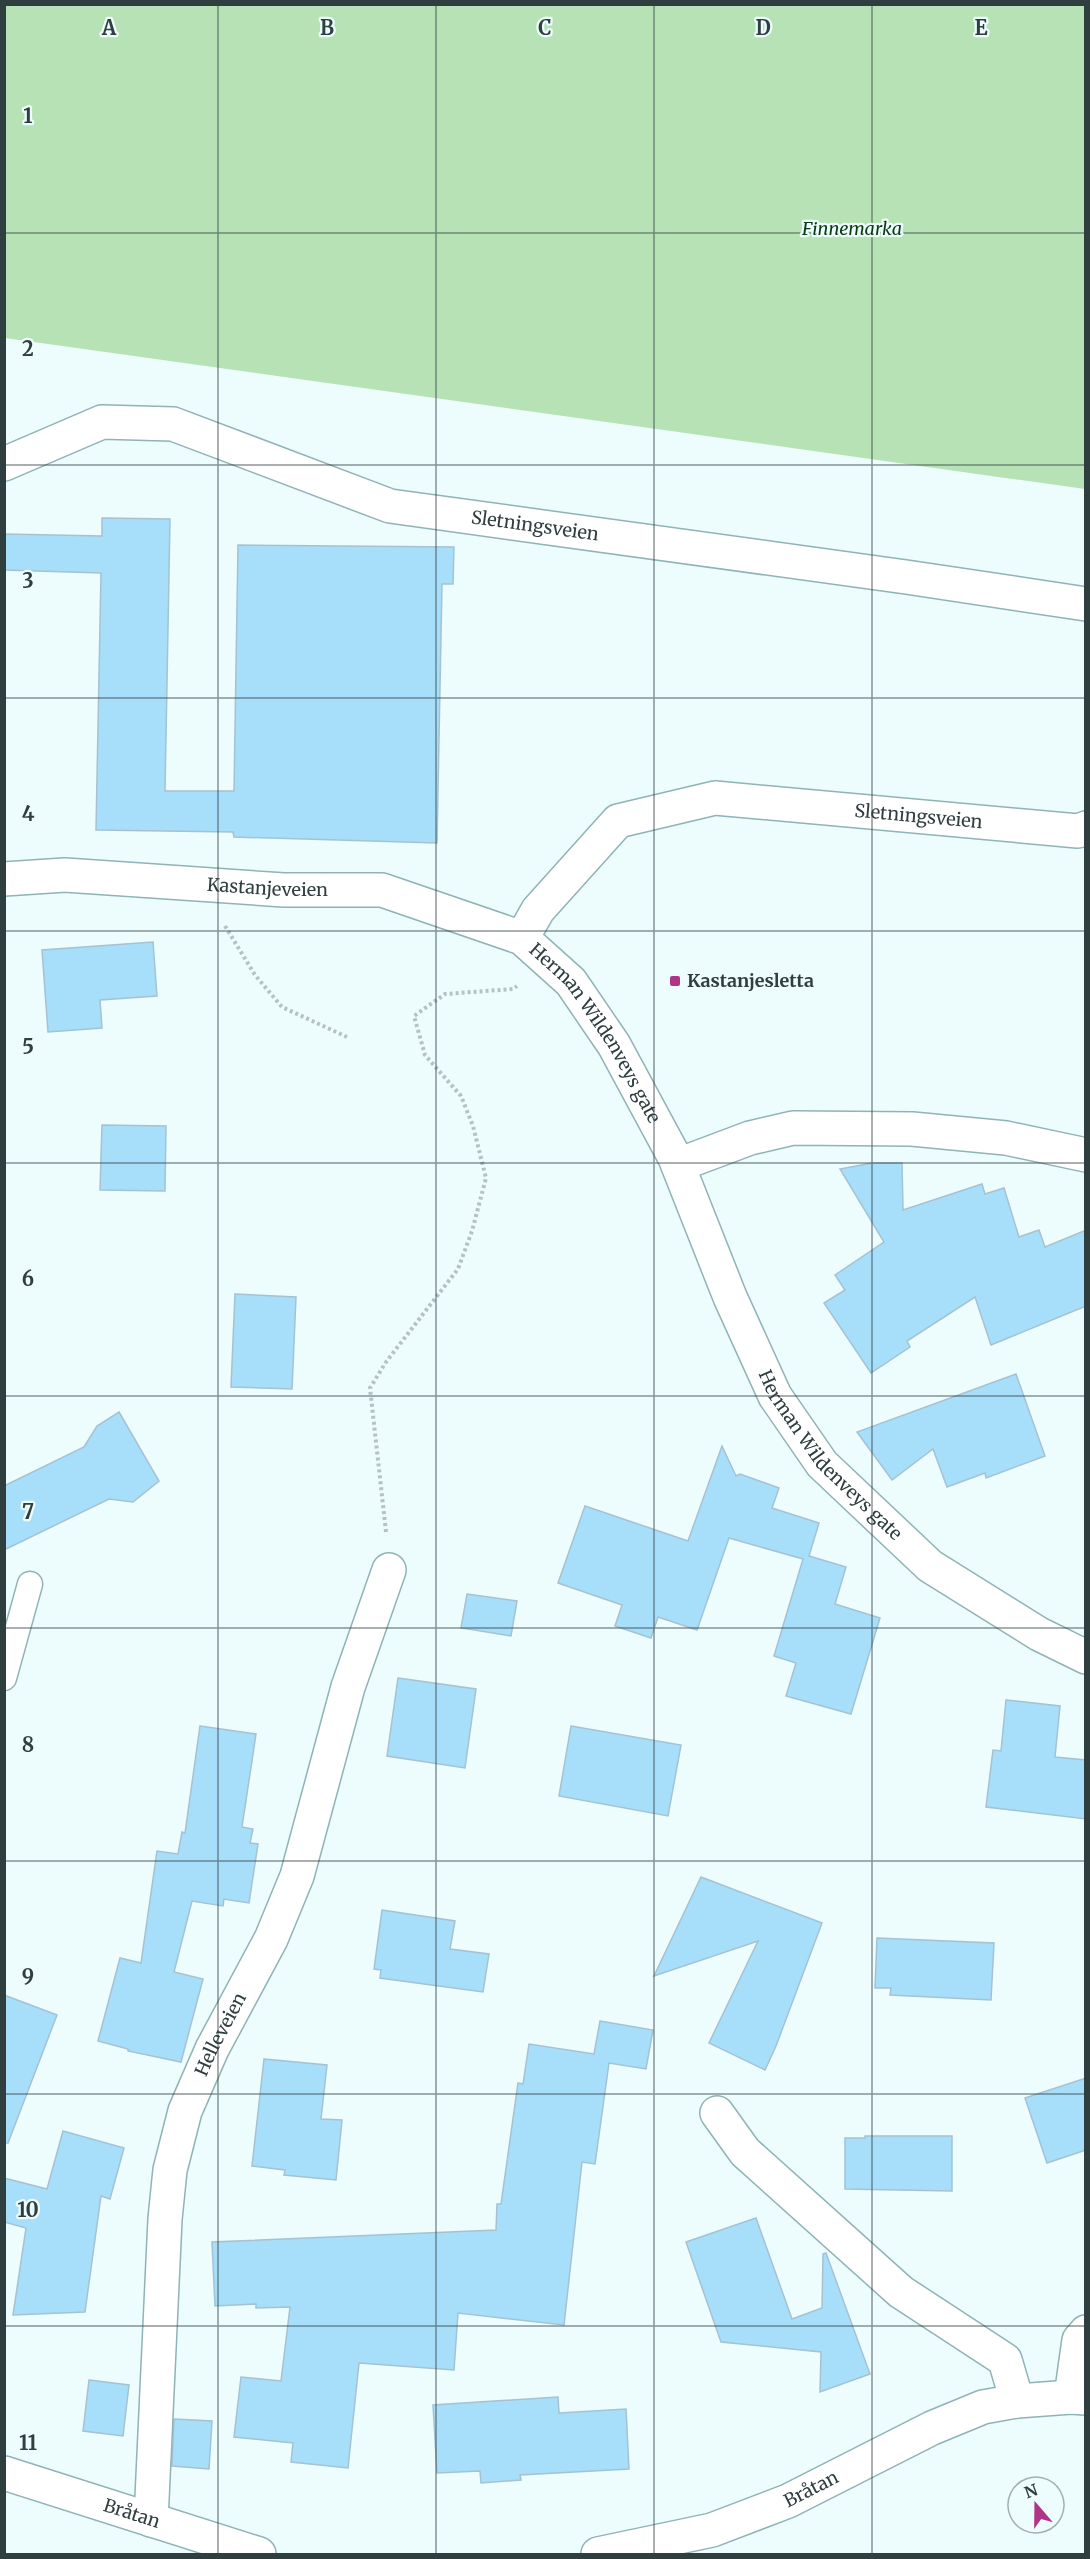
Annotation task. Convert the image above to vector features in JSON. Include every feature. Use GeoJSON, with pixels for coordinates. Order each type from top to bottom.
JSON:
{"type":"FeatureCollection","features":[{"type":"Feature","properties":{"kind":"street","name":"Sletningsveien"},"geometry":{"type":"LineString","coordinates":[[4,464],[102,422],[173,424],[390,506],[1086,604]]}},
{"type":"Feature","properties":{"kind":"street","name":"Sletningsveien"},"geometry":{"type":"LineString","coordinates":[[533,948],[538,910],[618,821],[715,798],[1078,831],[1086,828]]}},
{"type":"Feature","properties":{"kind":"street","name":"Kastanjeveien"},"geometry":{"type":"LineString","coordinates":[[4,879],[65,875],[284,890],[382,890],[533,948]]}},
{"type":"Feature","properties":{"kind":"street","name":"Herman Wildenveys gate"},"geometry":{"type":"LineString","coordinates":[[533,948],[571,982],[614,1045],[678,1165],[729,1298],[775,1396],[822,1464],[930,1566],[1039,1634],[1086,1657]]}},
{"type":"Feature","properties":{"kind":"street"},"geometry":{"type":"LineString","coordinates":[[678,1165],[750,1138],[793,1128],[912,1129],[1006,1138],[1086,1155]]}},
{"type":"Feature","properties":{"kind":"street","name":"Helleveien"},"geometry":{"type":"LineString","coordinates":[[151,2520],[165,2219],[170,2170],[185,2111],[208,2060],[271,1938],[297,1876],[348,1687],[389,1570]]}},
{"type":"Feature","properties":{"kind":"street"},"geometry":{"type":"LineString","coordinates":[[717,2114],[745,2152],[901,2292],[1005,2360],[1017,2401]]}},
{"type":"Feature","properties":{"kind":"street"},"geometry":{"type":"LineString","coordinates":[[1078,2397],[1079,2340],[1086,2332]]}},
{"type":"Feature","properties":{"kind":"street","name":"Bråtan"},"geometry":{"type":"LineString","coordinates":[[598,2554],[712,2530],[788,2501],[932,2428],[983,2407],[1017,2401],[1078,2397]]}},
{"type":"Feature","properties":{"kind":"street","name":"Bråtan"},"geometry":{"type":"LineString","coordinates":[[4,2473],[259,2554]]}},
{"type":"Feature","properties":{"kind":"lane"},"geometry":{"type":"LineString","coordinates":[[4,1678],[30,1584]]}},
{"type":"Feature","properties":{"kind":"path"},"geometry":{"type":"LineString","coordinates":[[200,884],[255,975],[282,1007],[347,1037]]}},
{"type":"Feature","properties":{"kind":"path"},"geometry":{"type":"LineString","coordinates":[[389,1570],[370,1388],[386,1362],[458,1269],[472,1231],[486,1178],[473,1126],[461,1095],[425,1055],[414,1016],[445,994],[513,989],[533,948]]}},
{"type":"Feature","properties":{"kind":"green space","name":"Finnemarka"},"geometry":{"type":"Polygon","coordinates":[[[4,5],[1085,5],[1085,489],[5,338],[4,5]]]}},
{"type":"Feature","properties":{"kind":"building"},"geometry":{"type":"Polygon","coordinates":[[[102,518],[170,519],[165,791],[234,791],[238,545],[454,547],[453,584],[442,584],[437,843],[234,837],[233,832],[96,830],[101,573],[4,570],[4,534],[102,536],[102,518]]]}},
{"type":"Feature","properties":{"kind":"building"},"geometry":{"type":"Polygon","coordinates":[[[153,942],[157,996],[100,1000],[102,1028],[48,1032],[42,950],[153,942]]]}},
{"type":"Feature","properties":{"kind":"building"},"geometry":{"type":"Polygon","coordinates":[[[102,1125],[166,1126],[165,1191],[100,1190],[102,1125]]]}},
{"type":"Feature","properties":{"kind":"building"},"geometry":{"type":"Polygon","coordinates":[[[872,1163],[902,1163],[903,1210],[982,1184],[985,1194],[1004,1188],[1019,1237],[1039,1230],[1045,1247],[1086,1230],[1086,1306],[991,1345],[975,1297],[907,1341],[910,1347],[871,1373],[824,1303],[845,1290],[835,1275],[884,1242],[840,1169],[872,1163]]]}},
{"type":"Feature","properties":{"kind":"building"},"geometry":{"type":"Polygon","coordinates":[[[235,1294],[296,1297],[292,1389],[231,1387],[235,1294]]]}},
{"type":"Feature","properties":{"kind":"building"},"geometry":{"type":"Polygon","coordinates":[[[1016,1374],[1045,1456],[986,1478],[985,1473],[947,1487],[933,1449],[892,1480],[857,1432],[1016,1374]]]}},
{"type":"Feature","properties":{"kind":"building"},"geometry":{"type":"Polygon","coordinates":[[[119,1412],[159,1481],[133,1502],[109,1499],[4,1550],[4,1486],[84,1447],[97,1426],[119,1412]]]}},
{"type":"Feature","properties":{"kind":"building"},"geometry":{"type":"Polygon","coordinates":[[[722,1446],[736,1476],[740,1474],[779,1488],[772,1508],[819,1523],[809,1556],[846,1567],[835,1604],[880,1618],[851,1714],[786,1696],[796,1663],[774,1656],[803,1559],[729,1538],[697,1630],[658,1617],[651,1638],[615,1626],[622,1605],[558,1583],[585,1506],[688,1541],[722,1446]]]}},
{"type":"Feature","properties":{"kind":"building"},"geometry":{"type":"Polygon","coordinates":[[[467,1594],[517,1601],[511,1636],[461,1628],[467,1594]]]}},
{"type":"Feature","properties":{"kind":"building"},"geometry":{"type":"Polygon","coordinates":[[[398,1678],[476,1689],[465,1768],[387,1756],[398,1678]]]}},
{"type":"Feature","properties":{"kind":"building"},"geometry":{"type":"Polygon","coordinates":[[[1006,1700],[1060,1706],[1055,1757],[1086,1760],[1086,1819],[986,1807],[993,1750],[1001,1751],[1006,1700]]]}},
{"type":"Feature","properties":{"kind":"building"},"geometry":{"type":"Polygon","coordinates":[[[200,1726],[256,1734],[242,1827],[253,1829],[250,1843],[258,1844],[249,1903],[224,1899],[223,1906],[192,1901],[174,1972],[203,1979],[181,2062],[128,2051],[128,2049],[98,2041],[120,1958],[141,1963],[157,1851],[178,1854],[182,1832],[185,1833],[200,1726]]]}},
{"type":"Feature","properties":{"kind":"building"},"geometry":{"type":"Polygon","coordinates":[[[571,1726],[681,1745],[668,1816],[559,1796],[571,1726]]]}},
{"type":"Feature","properties":{"kind":"building"},"geometry":{"type":"Polygon","coordinates":[[[701,1877],[822,1923],[765,2070],[709,2043],[758,1941],[654,1976],[701,1877]]]}},
{"type":"Feature","properties":{"kind":"building"},"geometry":{"type":"Polygon","coordinates":[[[382,1910],[455,1921],[450,1949],[489,1954],[483,1992],[380,1978],[381,1970],[374,1969],[382,1910]]]}},
{"type":"Feature","properties":{"kind":"building"},"geometry":{"type":"Polygon","coordinates":[[[877,1938],[994,1943],[991,2000],[890,1995],[891,1988],[875,1988],[877,1938]]]}},
{"type":"Feature","properties":{"kind":"building"},"geometry":{"type":"Polygon","coordinates":[[[4,1995],[57,2015],[8,2143],[4,2143],[4,1995]]]}},
{"type":"Feature","properties":{"kind":"building"},"geometry":{"type":"Polygon","coordinates":[[[600,2021],[653,2030],[646,2069],[609,2063],[595,2164],[582,2162],[564,2325],[458,2313],[454,2370],[359,2363],[348,2468],[291,2462],[293,2443],[234,2437],[241,2377],[281,2381],[290,2307],[256,2308],[256,2304],[215,2306],[212,2242],[496,2230],[497,2204],[501,2204],[518,2083],[523,2084],[529,2044],[594,2054],[600,2021]]]}},
{"type":"Feature","properties":{"kind":"building"},"geometry":{"type":"Polygon","coordinates":[[[264,2059],[327,2065],[321,2119],[342,2120],[336,2180],[284,2175],[285,2170],[252,2166],[264,2059]]]}},
{"type":"Feature","properties":{"kind":"building"},"geometry":{"type":"Polygon","coordinates":[[[1086,2078],[1086,2150],[1047,2163],[1025,2098],[1086,2078]]]}},
{"type":"Feature","properties":{"kind":"building"},"geometry":{"type":"Polygon","coordinates":[[[63,2131],[124,2148],[110,2199],[101,2196],[85,2312],[13,2315],[26,2228],[4,2222],[4,2178],[47,2189],[63,2131]]]}},
{"type":"Feature","properties":{"kind":"building"},"geometry":{"type":"Polygon","coordinates":[[[865,2136],[952,2136],[952,2191],[845,2189],[845,2138],[865,2138],[865,2136]]]}},
{"type":"Feature","properties":{"kind":"building"},"geometry":{"type":"Polygon","coordinates":[[[756,2218],[792,2319],[822,2308],[823,2254],[826,2253],[870,2374],[820,2392],[821,2352],[721,2342],[686,2242],[756,2218]]]}},
{"type":"Feature","properties":{"kind":"building"},"geometry":{"type":"Polygon","coordinates":[[[89,2380],[129,2385],[123,2436],[83,2431],[89,2380]]]}},
{"type":"Feature","properties":{"kind":"building"},"geometry":{"type":"Polygon","coordinates":[[[558,2397],[559,2413],[626,2409],[629,2469],[520,2475],[521,2480],[481,2483],[480,2471],[437,2473],[433,2405],[558,2397]]]}},
{"type":"Feature","properties":{"kind":"building"},"geometry":{"type":"Polygon","coordinates":[[[174,2419],[212,2421],[209,2469],[172,2466],[174,2419]]]}},
{"type":"Feature","properties":{"kind":"place","name":"Kastanjesletta"},"geometry":{"type":"Point","coordinates":[675,981]}}]}
